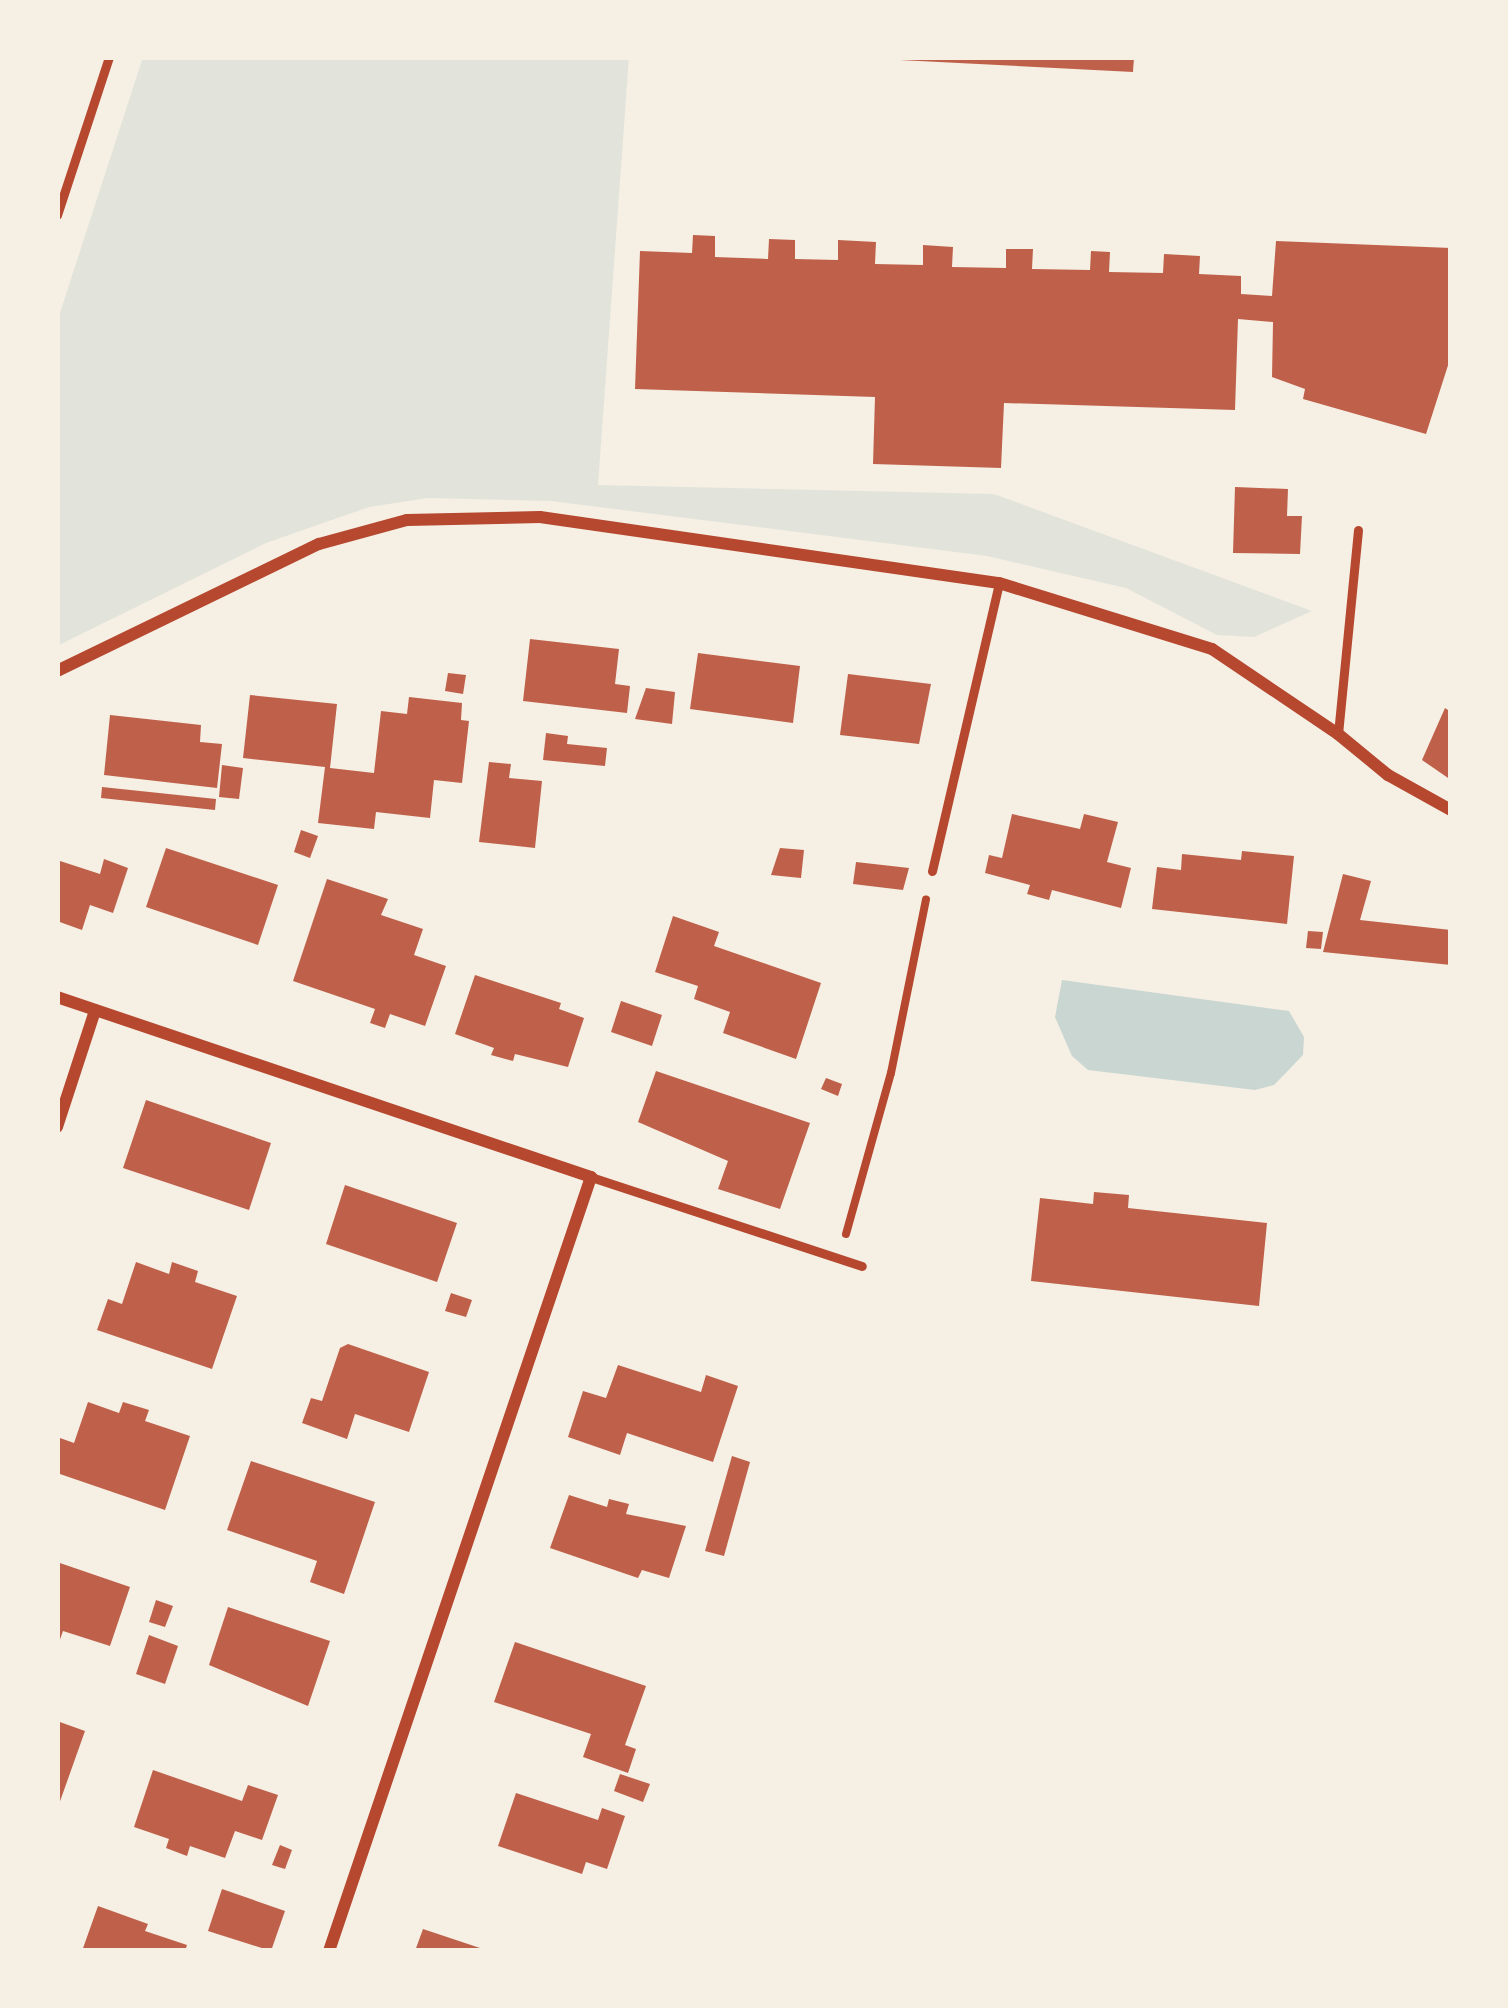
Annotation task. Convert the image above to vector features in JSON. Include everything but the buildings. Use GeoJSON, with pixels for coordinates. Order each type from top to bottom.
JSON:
{"type":"FeatureCollection","features":[{"type":"Feature","properties":{"kind":"street"},"geometry":{"type":"LineString","coordinates":[[57,671],[319,544],[407,520],[540,517],[999,583],[1212,649],[1338,734],[1388,775],[1451,810]]}},
{"type":"Feature","properties":{"kind":"street"},"geometry":{"type":"LineString","coordinates":[[57,997],[591,1177],[329,1951]]}},
{"type":"Feature","properties":{"kind":"street"},"geometry":{"type":"LineString","coordinates":[[57,1126],[95,1011]]}},
{"type":"Feature","properties":{"kind":"lane"},"geometry":{"type":"LineString","coordinates":[[57,215],[109,57]]}},
{"type":"Feature","properties":{"kind":"lane"},"geometry":{"type":"LineString","coordinates":[[1338,734],[1358,530]]}},
{"type":"Feature","properties":{"kind":"lane"},"geometry":{"type":"LineString","coordinates":[[932,871],[999,583]]}},
{"type":"Feature","properties":{"kind":"lane"},"geometry":{"type":"LineString","coordinates":[[591,1177],[862,1266]]}},
{"type":"Feature","properties":{"kind":"path"},"geometry":{"type":"LineString","coordinates":[[839,1258],[891,1073],[932,871]]}},
{"type":"Feature","properties":{"kind":"shaded area"},"geometry":{"type":"Polygon","coordinates":[[[143,57],[629,57],[598,485],[994,494],[1312,611],[1254,637],[1217,635],[1126,588],[987,556],[551,501],[428,498],[369,507],[266,543],[57,646],[57,322],[143,57]]]}},
{"type":"Feature","properties":{"kind":"shaded area"},"geometry":{"type":"Polygon","coordinates":[[[1062,980],[1289,1011],[1304,1037],[1303,1055],[1274,1085],[1255,1090],[1088,1070],[1072,1056],[1055,1017],[1062,980]]]}}]}
